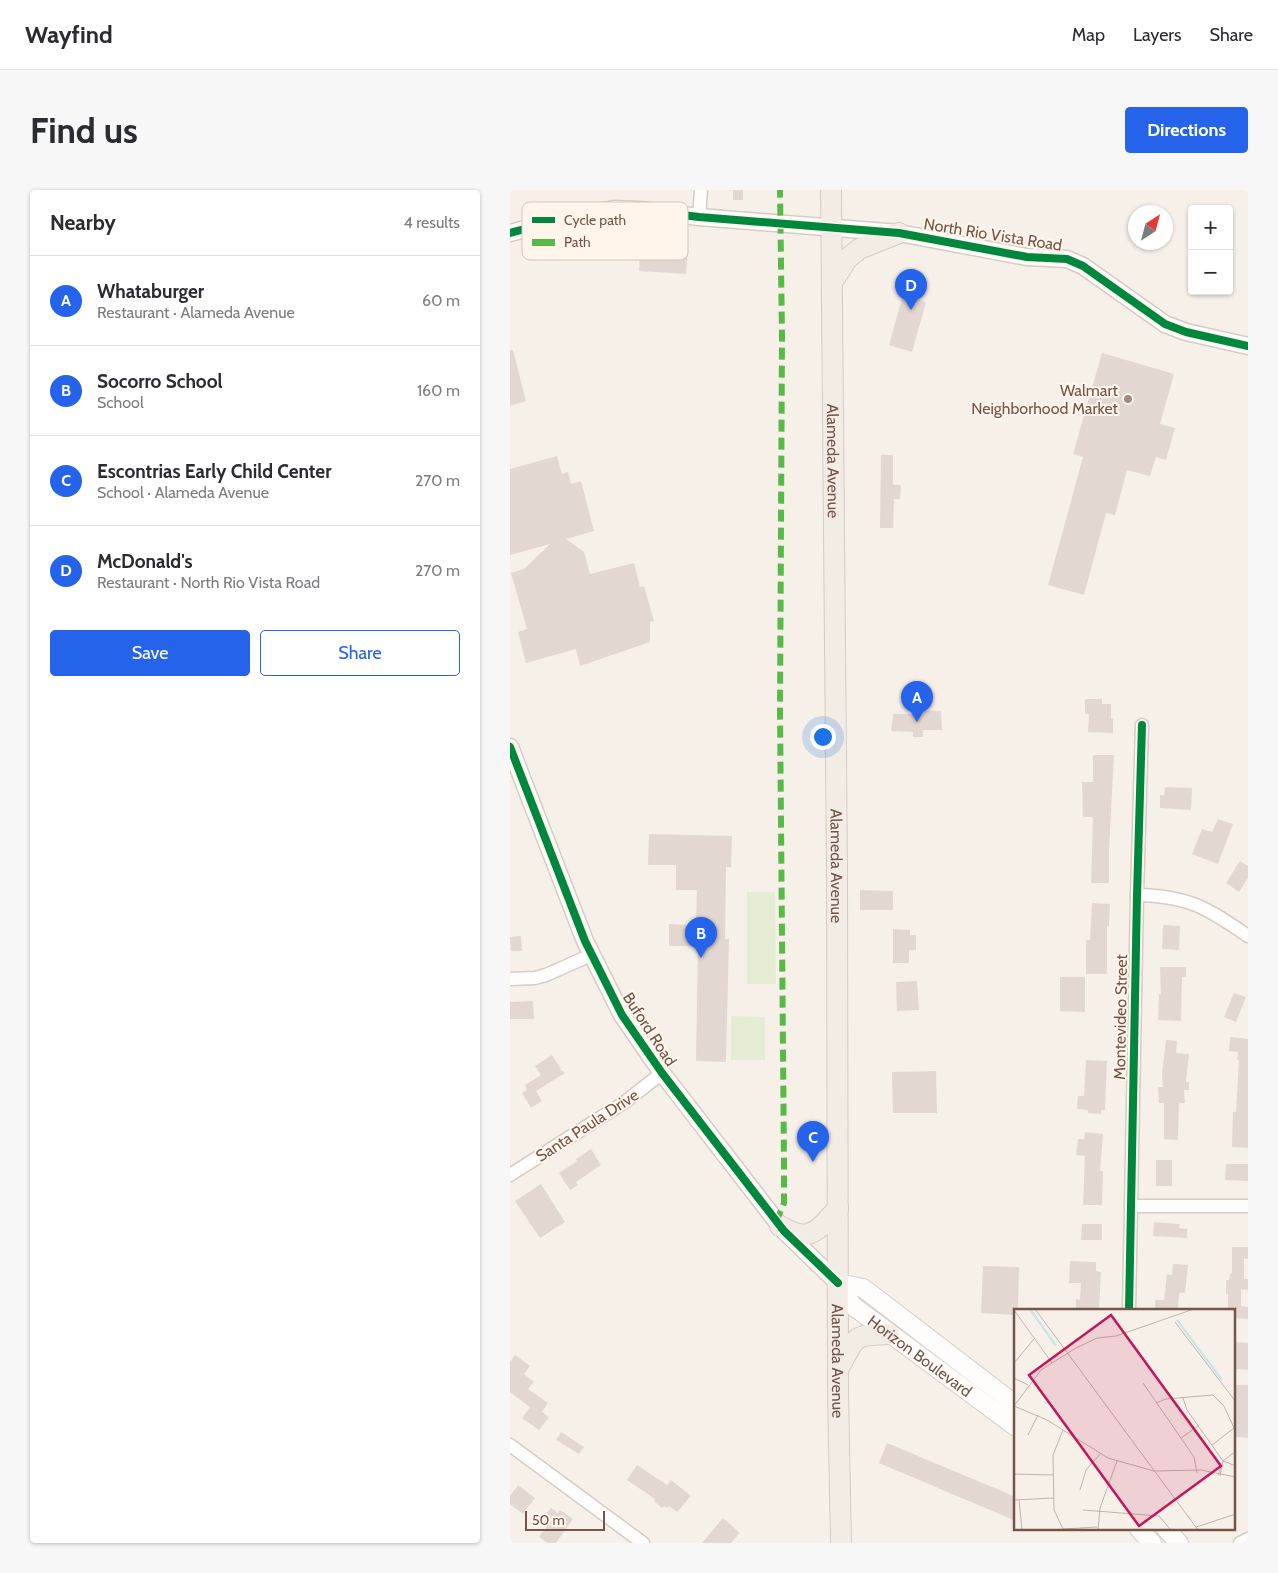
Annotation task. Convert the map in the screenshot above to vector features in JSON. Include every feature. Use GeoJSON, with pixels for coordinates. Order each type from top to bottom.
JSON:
{"type":"FeatureCollection","features":[{"type":"Feature","properties":{"kind":"main road","name":"Alameda Avenue"},"geometry":{"type":"LineString","coordinates":[[831,190],[841,1543]]}},
{"type":"Feature","properties":{"kind":"main road"},"geometry":{"type":"LineString","coordinates":[[832,283],[846,259],[859,249],[899,233]]}},
{"type":"Feature","properties":{"kind":"main road"},"geometry":{"type":"LineString","coordinates":[[780,1226],[800,1235],[810,1234],[818,1230],[838,1208]]}},
{"type":"Feature","properties":{"kind":"main road","name":"Horizon Boulevard"},"geometry":{"type":"LineString","coordinates":[[838,1283],[853,1306],[1014,1427]]}},
{"type":"Feature","properties":{"kind":"main road","name":"Horizon Boulevard"},"geometry":{"type":"LineString","coordinates":[[838,1283],[864,1288],[1014,1403]]}},
{"type":"Feature","properties":{"kind":"main road"},"geometry":{"type":"LineString","coordinates":[[839,1368],[851,1345],[858,1337],[865,1334],[889,1334]]}},
{"type":"Feature","properties":{"kind":"main road"},"geometry":{"type":"LineString","coordinates":[[1140,1530],[1152,1543]]}},
{"type":"Feature","properties":{"kind":"main road"},"geometry":{"type":"LineString","coordinates":[[1167,1530],[1179,1543]]}},
{"type":"Feature","properties":{"kind":"street"},"geometry":{"type":"LineString","coordinates":[[699,217],[701,190]]}},
{"type":"Feature","properties":{"kind":"street","name":"North Rio Vista Road"},"geometry":{"type":"LineString","coordinates":[[688,216],[899,233],[1027,257],[1067,259],[1083,266],[1164,324],[1186,332],[1248,346]]}},
{"type":"Feature","properties":{"kind":"street","name":"Montevideo Street"},"geometry":{"type":"LineString","coordinates":[[1129,1309],[1142,725]]}},
{"type":"Feature","properties":{"kind":"street","name":"Buford Road"},"geometry":{"type":"LineString","coordinates":[[510,747],[569,904],[591,955],[622,1015],[662,1073],[780,1226],[794,1243],[838,1283]]}},
{"type":"Feature","properties":{"kind":"street"},"geometry":{"type":"LineString","coordinates":[[1137,896],[1162,896],[1196,904],[1248,936]]}},
{"type":"Feature","properties":{"kind":"street"},"geometry":{"type":"LineString","coordinates":[[510,979],[535,978],[546,975],[591,955]]}},
{"type":"Feature","properties":{"kind":"street","name":"Santa Paula Drive"},"geometry":{"type":"LineString","coordinates":[[510,1175],[625,1102],[662,1073]]}},
{"type":"Feature","properties":{"kind":"street"},"geometry":{"type":"LineString","coordinates":[[1131,1206],[1248,1206]]}},
{"type":"Feature","properties":{"kind":"street"},"geometry":{"type":"LineString","coordinates":[[510,1445],[643,1543]]}},
{"type":"Feature","properties":{"kind":"street"},"geometry":{"type":"LineString","coordinates":[[1240,1543],[1248,1538]]}},
{"type":"Feature","properties":{"kind":"green space"},"geometry":{"type":"Polygon","coordinates":[[[747,892],[775,892],[776,984],[747,984],[747,892]]]}},
{"type":"Feature","properties":{"kind":"green space"},"geometry":{"type":"Polygon","coordinates":[[[731,1016],[765,1017],[765,1060],[731,1060],[731,1016]]]}},
{"type":"Feature","properties":{"kind":"building"},"geometry":{"type":"Polygon","coordinates":[[[733,190],[743,190],[743,200],[733,200],[733,190]]]}},
{"type":"Feature","properties":{"kind":"building"},"geometry":{"type":"Polygon","coordinates":[[[640,260],[687,260],[686,274],[639,271],[640,260]]]}},
{"type":"Feature","properties":{"kind":"building"},"geometry":{"type":"Polygon","coordinates":[[[903,295],[926,302],[912,352],[889,345],[903,295]]]}},
{"type":"Feature","properties":{"kind":"building"},"geometry":{"type":"Polygon","coordinates":[[[510,350],[513,350],[526,401],[510,406],[510,350]]]}},
{"type":"Feature","properties":{"kind":"building","name":"Walmart Neighborhood Market"},"geometry":{"type":"Polygon","coordinates":[[[1102,353],[1174,374],[1160,424],[1175,428],[1166,460],[1156,457],[1150,476],[1127,470],[1115,515],[1106,513],[1084,595],[1048,585],[1083,457],[1073,454],[1102,353]]]}},
{"type":"Feature","properties":{"kind":"building"},"geometry":{"type":"Polygon","coordinates":[[[881,455],[893,455],[893,485],[901,485],[900,499],[894,499],[893,528],[880,528],[881,455]]]}},
{"type":"Feature","properties":{"kind":"building"},"geometry":{"type":"Polygon","coordinates":[[[557,456],[562,474],[568,472],[571,484],[581,481],[594,531],[566,539],[584,552],[590,574],[634,563],[640,587],[644,586],[654,621],[650,622],[650,642],[580,666],[576,649],[526,663],[518,632],[527,629],[511,573],[524,569],[550,544],[510,555],[510,469],[557,456]]]}},
{"type":"Feature","properties":{"kind":"building"},"geometry":{"type":"Polygon","coordinates":[[[1085,699],[1102,699],[1102,704],[1111,704],[1113,733],[1088,732],[1089,714],[1085,714],[1085,699]]]}},
{"type":"Feature","properties":{"kind":"building"},"geometry":{"type":"Polygon","coordinates":[[[914,710],[941,711],[942,730],[923,730],[923,737],[913,737],[913,732],[891,731],[893,714],[913,714],[914,710]]]}},
{"type":"Feature","properties":{"kind":"building"},"geometry":{"type":"Polygon","coordinates":[[[1093,755],[1114,755],[1109,883],[1091,883],[1093,817],[1083,817],[1082,782],[1093,782],[1093,755]]]}},
{"type":"Feature","properties":{"kind":"building"},"geometry":{"type":"Polygon","coordinates":[[[1165,787],[1192,788],[1191,810],[1160,808],[1160,795],[1164,795],[1165,787]]]}},
{"type":"Feature","properties":{"kind":"building"},"geometry":{"type":"Polygon","coordinates":[[[1218,819],[1233,824],[1218,864],[1192,854],[1202,829],[1212,832],[1218,819]]]}},
{"type":"Feature","properties":{"kind":"building"},"geometry":{"type":"Polygon","coordinates":[[[649,834],[732,836],[731,867],[726,867],[725,939],[729,939],[726,1062],[696,1061],[698,946],[669,946],[669,924],[696,925],[697,890],[676,890],[676,865],[648,865],[649,834]]]}},
{"type":"Feature","properties":{"kind":"building"},"geometry":{"type":"Polygon","coordinates":[[[1240,861],[1248,866],[1248,878],[1239,892],[1226,883],[1240,861]]]}},
{"type":"Feature","properties":{"kind":"building"},"geometry":{"type":"Polygon","coordinates":[[[860,890],[893,891],[893,910],[860,910],[860,890]]]}},
{"type":"Feature","properties":{"kind":"building"},"geometry":{"type":"Polygon","coordinates":[[[1092,903],[1110,904],[1109,926],[1107,926],[1107,974],[1086,974],[1086,940],[1090,940],[1092,903]]]}},
{"type":"Feature","properties":{"kind":"building"},"geometry":{"type":"Polygon","coordinates":[[[1163,925],[1180,926],[1179,950],[1162,949],[1163,925]]]}},
{"type":"Feature","properties":{"kind":"building"},"geometry":{"type":"Polygon","coordinates":[[[893,929],[910,930],[910,935],[916,935],[916,950],[909,950],[909,963],[893,963],[893,929]]]}},
{"type":"Feature","properties":{"kind":"building"},"geometry":{"type":"Polygon","coordinates":[[[521,936],[522,951],[511,951],[510,937],[521,936]]]}},
{"type":"Feature","properties":{"kind":"building"},"geometry":{"type":"Polygon","coordinates":[[[1160,967],[1186,967],[1186,977],[1182,977],[1181,1021],[1158,1020],[1159,994],[1161,994],[1160,967]]]}},
{"type":"Feature","properties":{"kind":"building"},"geometry":{"type":"Polygon","coordinates":[[[1060,977],[1085,977],[1085,1012],[1060,1011],[1060,977]]]}},
{"type":"Feature","properties":{"kind":"building"},"geometry":{"type":"Polygon","coordinates":[[[917,981],[919,1010],[897,1011],[896,982],[917,981]]]}},
{"type":"Feature","properties":{"kind":"building"},"geometry":{"type":"Polygon","coordinates":[[[1234,993],[1246,997],[1236,1022],[1224,1017],[1234,993]]]}},
{"type":"Feature","properties":{"kind":"building"},"geometry":{"type":"Polygon","coordinates":[[[533,1001],[534,1019],[510,1019],[510,1002],[533,1001]]]}},
{"type":"Feature","properties":{"kind":"building"},"geometry":{"type":"Polygon","coordinates":[[[1230,1037],[1248,1039],[1248,1148],[1232,1147],[1233,1112],[1236,1112],[1239,1060],[1237,1060],[1238,1052],[1229,1051],[1230,1037]]]}},
{"type":"Feature","properties":{"kind":"building"},"geometry":{"type":"Polygon","coordinates":[[[1166,1040],[1177,1041],[1176,1053],[1189,1054],[1186,1082],[1189,1082],[1189,1090],[1184,1090],[1185,1103],[1179,1103],[1178,1140],[1164,1139],[1164,1103],[1159,1103],[1158,1087],[1163,1087],[1162,1074],[1166,1040]]]}},
{"type":"Feature","properties":{"kind":"building"},"geometry":{"type":"Polygon","coordinates":[[[552,1055],[560,1069],[565,1073],[536,1091],[542,1101],[531,1108],[522,1093],[527,1090],[525,1085],[541,1075],[535,1066],[552,1055]]]}},
{"type":"Feature","properties":{"kind":"building"},"geometry":{"type":"Polygon","coordinates":[[[1086,1060],[1107,1061],[1105,1110],[1101,1110],[1101,1114],[1088,1113],[1088,1110],[1077,1109],[1078,1096],[1084,1096],[1086,1060]]]}},
{"type":"Feature","properties":{"kind":"building"},"geometry":{"type":"Polygon","coordinates":[[[936,1071],[937,1113],[893,1113],[892,1072],[936,1071]]]}},
{"type":"Feature","properties":{"kind":"building"},"geometry":{"type":"Polygon","coordinates":[[[1085,1132],[1103,1134],[1100,1171],[1103,1171],[1102,1205],[1083,1205],[1085,1156],[1076,1155],[1078,1139],[1084,1139],[1085,1132]]]}},
{"type":"Feature","properties":{"kind":"building"},"geometry":{"type":"Polygon","coordinates":[[[591,1149],[601,1165],[576,1182],[578,1185],[570,1190],[559,1173],[591,1149]]]}},
{"type":"Feature","properties":{"kind":"building"},"geometry":{"type":"Polygon","coordinates":[[[1156,1160],[1172,1160],[1172,1186],[1156,1186],[1156,1160]]]}},
{"type":"Feature","properties":{"kind":"building"},"geometry":{"type":"Polygon","coordinates":[[[1226,1164],[1248,1164],[1248,1181],[1225,1180],[1226,1164]]]}},
{"type":"Feature","properties":{"kind":"building"},"geometry":{"type":"Polygon","coordinates":[[[541,1184],[565,1222],[540,1238],[515,1201],[541,1184]]]}},
{"type":"Feature","properties":{"kind":"building"},"geometry":{"type":"Polygon","coordinates":[[[1154,1222],[1180,1224],[1179,1228],[1187,1229],[1187,1238],[1153,1236],[1154,1222]]]}},
{"type":"Feature","properties":{"kind":"building"},"geometry":{"type":"Polygon","coordinates":[[[1082,1224],[1102,1224],[1102,1240],[1081,1240],[1082,1224]]]}},
{"type":"Feature","properties":{"kind":"building"},"geometry":{"type":"Polygon","coordinates":[[[1232,1247],[1248,1247],[1248,1259],[1244,1258],[1244,1279],[1248,1279],[1248,1290],[1241,1289],[1241,1306],[1248,1307],[1248,1319],[1236,1318],[1236,1309],[1228,1309],[1226,1280],[1229,1280],[1232,1273],[1232,1247]]]}},
{"type":"Feature","properties":{"kind":"building"},"geometry":{"type":"Polygon","coordinates":[[[1070,1261],[1096,1262],[1096,1271],[1101,1272],[1099,1309],[1076,1309],[1076,1299],[1080,1300],[1081,1283],[1069,1283],[1070,1261]]]}},
{"type":"Feature","properties":{"kind":"building"},"geometry":{"type":"Polygon","coordinates":[[[1173,1264],[1188,1265],[1185,1293],[1179,1293],[1178,1309],[1155,1309],[1155,1300],[1164,1300],[1167,1274],[1172,1275],[1173,1264]]]}},
{"type":"Feature","properties":{"kind":"building"},"geometry":{"type":"Polygon","coordinates":[[[983,1266],[1019,1267],[1018,1309],[1014,1309],[1014,1315],[981,1313],[983,1266]]]}},
{"type":"Feature","properties":{"kind":"building"},"geometry":{"type":"Polygon","coordinates":[[[1236,1342],[1248,1343],[1248,1370],[1236,1369],[1236,1342]]]}},
{"type":"Feature","properties":{"kind":"building"},"geometry":{"type":"Polygon","coordinates":[[[515,1355],[530,1366],[524,1374],[534,1382],[528,1389],[548,1403],[542,1412],[549,1417],[539,1430],[522,1418],[530,1407],[510,1392],[510,1362],[515,1355]]]}},
{"type":"Feature","properties":{"kind":"building"},"geometry":{"type":"Polygon","coordinates":[[[1236,1385],[1248,1385],[1248,1438],[1236,1437],[1236,1385]]]}},
{"type":"Feature","properties":{"kind":"building"},"geometry":{"type":"Polygon","coordinates":[[[561,1432],[584,1447],[579,1454],[556,1440],[561,1432]]]}},
{"type":"Feature","properties":{"kind":"building"},"geometry":{"type":"Polygon","coordinates":[[[887,1443],[1014,1496],[1014,1520],[879,1463],[887,1443]]]}},
{"type":"Feature","properties":{"kind":"building"},"geometry":{"type":"Polygon","coordinates":[[[637,1465],[667,1485],[671,1480],[691,1496],[677,1512],[669,1506],[662,1508],[654,1501],[655,1499],[627,1480],[637,1465]]]}},
{"type":"Feature","properties":{"kind":"building"},"geometry":{"type":"Polygon","coordinates":[[[518,1485],[535,1498],[523,1514],[510,1504],[510,1496],[518,1485]]]}},
{"type":"Feature","properties":{"kind":"building"},"geometry":{"type":"Polygon","coordinates":[[[551,1508],[558,1513],[560,1510],[573,1519],[556,1543],[548,1543],[539,1537],[551,1520],[545,1515],[551,1508]]]}},
{"type":"Feature","properties":{"kind":"building"},"geometry":{"type":"Polygon","coordinates":[[[723,1518],[740,1533],[731,1543],[702,1543],[723,1518]]]}},
{"type":"Feature","properties":{"kind":"marked path"},"geometry":{"type":"LineString","coordinates":[[776,1222],[784,1203],[780,710],[782,337],[780,190]]}},
{"type":"Feature","properties":{"kind":"cycle path"},"geometry":{"type":"LineString","coordinates":[[688,216],[899,233],[1027,257],[1067,259],[1083,266],[1165,324],[1186,332],[1248,346]]}},
{"type":"Feature","properties":{"kind":"cycle path"},"geometry":{"type":"LineString","coordinates":[[510,233],[522,230]]}},
{"type":"Feature","properties":{"kind":"cycle path"},"geometry":{"type":"LineString","coordinates":[[1129,1309],[1142,725]]}},
{"type":"Feature","properties":{"kind":"cycle path"},"geometry":{"type":"LineString","coordinates":[[510,747],[585,941],[622,1015],[662,1073],[784,1231],[838,1283]]}},
{"type":"Feature","properties":{"kind":"place","name":"McDonald's"},"geometry":{"type":"Point","coordinates":[911,310]}},
{"type":"Feature","properties":{"kind":"place","name":"Walmart Neighborhood Market"},"geometry":{"type":"Point","coordinates":[1128,399]}},
{"type":"Feature","properties":{"kind":"place","name":"Whataburger"},"geometry":{"type":"Point","coordinates":[917,722]}},
{"type":"Feature","properties":{"kind":"place","name":"Socorro School"},"geometry":{"type":"Point","coordinates":[701,958]}},
{"type":"Feature","properties":{"kind":"place","name":"Escontrias Early Child Center"},"geometry":{"type":"Point","coordinates":[813,1162]}}]}
